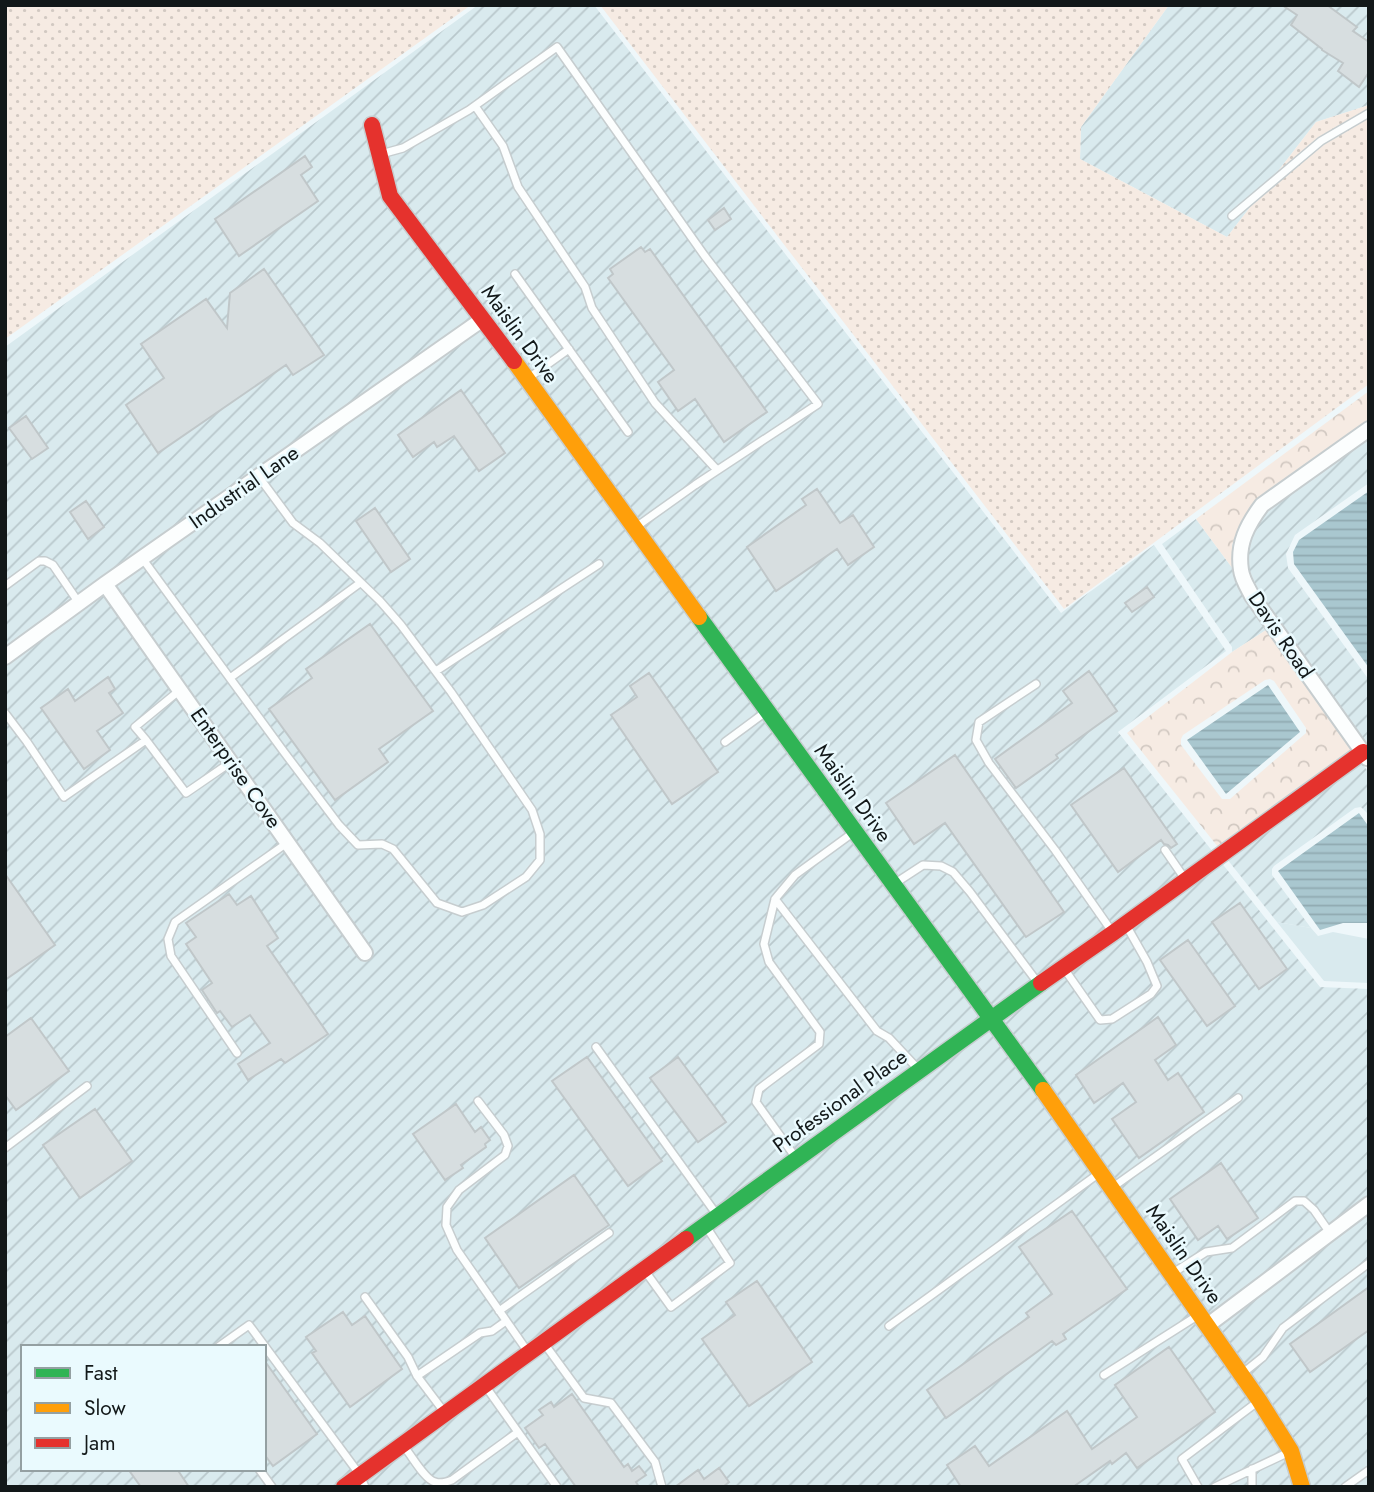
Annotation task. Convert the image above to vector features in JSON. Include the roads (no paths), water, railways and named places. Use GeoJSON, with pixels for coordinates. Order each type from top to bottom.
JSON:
{"type":"FeatureCollection","features":[{"type":"Feature","properties":{"kind":"street","name":"Maislin Drive"},"geometry":{"type":"LineString","coordinates":[[372,125],[390,196],[484,319],[1101,1172],[1242,1373],[1291,1451],[1302,1487]]}},
{"type":"Feature","properties":{"kind":"street","name":"Industrial Lane"},"geometry":{"type":"LineString","coordinates":[[5,657],[484,319]]}},
{"type":"Feature","properties":{"kind":"street","name":"Davis Road"},"geometry":{"type":"LineString","coordinates":[[1367,753],[1252,596],[1241,572],[1240,547],[1249,522],[1262,505],[1369,429]]}},
{"type":"Feature","properties":{"kind":"street","name":"Enterprise Cove"},"geometry":{"type":"LineString","coordinates":[[106,584],[365,953]]}},
{"type":"Feature","properties":{"kind":"street","name":"Professional Place"},"geometry":{"type":"LineString","coordinates":[[344,1487],[361,1483],[403,1444],[711,1220],[991,1018],[1367,753]]}},
{"type":"Feature","properties":{"kind":"street"},"geometry":{"type":"LineString","coordinates":[[1204,1320],[1369,1204]]}},
{"type":"Feature","properties":{"kind":"lane"},"geometry":{"type":"LineString","coordinates":[[380,154],[403,148],[475,106],[557,47],[704,255],[817,404],[635,528]]}},
{"type":"Feature","properties":{"kind":"lane"},"geometry":{"type":"LineString","coordinates":[[475,106],[503,146],[518,187],[585,287],[592,308],[654,403],[718,470]]}},
{"type":"Feature","properties":{"kind":"lane"},"geometry":{"type":"LineString","coordinates":[[1232,216],[1321,141],[1369,113]]}},
{"type":"Feature","properties":{"kind":"lane"},"geometry":{"type":"LineString","coordinates":[[515,274],[628,432]]}},
{"type":"Feature","properties":{"kind":"lane"},"geometry":{"type":"LineString","coordinates":[[527,379],[569,349]]}},
{"type":"Feature","properties":{"kind":"lane"},"geometry":{"type":"LineString","coordinates":[[142,558],[339,825],[358,845],[382,844],[393,849],[437,903],[462,912],[483,905],[526,877],[540,860],[540,834],[532,810],[401,625],[320,543],[293,523],[259,477]]}},
{"type":"Feature","properties":{"kind":"lane"},"geometry":{"type":"LineString","coordinates":[[5,586],[39,561],[46,561],[53,565],[79,603]]}},
{"type":"Feature","properties":{"kind":"lane"},"geometry":{"type":"LineString","coordinates":[[436,671],[599,564]]}},
{"type":"Feature","properties":{"kind":"lane"},"geometry":{"type":"LineString","coordinates":[[230,678],[360,583]]}},
{"type":"Feature","properties":{"kind":"lane"},"geometry":{"type":"LineString","coordinates":[[1036,684],[979,722],[976,740],[989,763],[1147,962],[1157,986],[1151,994],[1112,1019],[1100,1020],[1064,968]]}},
{"type":"Feature","properties":{"kind":"lane"},"geometry":{"type":"LineString","coordinates":[[180,690],[135,727],[186,793],[231,762]]}},
{"type":"Feature","properties":{"kind":"lane"},"geometry":{"type":"LineString","coordinates":[[725,742],[767,710]]}},
{"type":"Feature","properties":{"kind":"lane"},"geometry":{"type":"LineString","coordinates":[[5,713],[64,797],[146,740]]}},
{"type":"Feature","properties":{"kind":"lane"},"geometry":{"type":"LineString","coordinates":[[796,1159],[756,1102],[759,1089],[819,1044],[820,1032],[769,962],[764,944],[775,899],[794,875],[855,831]]}},
{"type":"Feature","properties":{"kind":"lane"},"geometry":{"type":"LineString","coordinates":[[237,1053],[172,956],[168,939],[175,922],[288,843]]}},
{"type":"Feature","properties":{"kind":"lane"},"geometry":{"type":"LineString","coordinates":[[1165,850],[1185,880]]}},
{"type":"Feature","properties":{"kind":"lane"},"geometry":{"type":"LineString","coordinates":[[894,885],[923,865],[941,866],[953,872],[1039,984]]}},
{"type":"Feature","properties":{"kind":"lane"},"geometry":{"type":"LineString","coordinates":[[775,899],[877,1031],[889,1038],[919,1070]]}},
{"type":"Feature","properties":{"kind":"lane"},"geometry":{"type":"LineString","coordinates":[[596,1047],[711,1220],[730,1263],[671,1307],[644,1269]]}},
{"type":"Feature","properties":{"kind":"lane"},"geometry":{"type":"LineString","coordinates":[[5,1148],[87,1086]]}},
{"type":"Feature","properties":{"kind":"lane"},"geometry":{"type":"LineString","coordinates":[[1112,1188],[1238,1098]]}},
{"type":"Feature","properties":{"kind":"lane"},"geometry":{"type":"LineString","coordinates":[[478,1101],[504,1135],[508,1146],[505,1155],[459,1190],[447,1207],[446,1225],[457,1250],[528,1353]]}},
{"type":"Feature","properties":{"kind":"lane"},"geometry":{"type":"LineString","coordinates":[[889,1326],[1101,1172]]}},
{"type":"Feature","properties":{"kind":"lane"},"geometry":{"type":"LineString","coordinates":[[1172,1273],[1206,1252],[1232,1248],[1295,1201],[1304,1201],[1314,1210],[1330,1233]]}},
{"type":"Feature","properties":{"kind":"lane"},"geometry":{"type":"LineString","coordinates":[[499,1311],[609,1233]]}},
{"type":"Feature","properties":{"kind":"lane"},"geometry":{"type":"LineString","coordinates":[[1242,1373],[1263,1357],[1283,1328],[1369,1264]]}},
{"type":"Feature","properties":{"kind":"lane"},"geometry":{"type":"LineString","coordinates":[[365,1297],[445,1414]]}},
{"type":"Feature","properties":{"kind":"lane"},"geometry":{"type":"LineString","coordinates":[[1104,1375],[1204,1320]]}},
{"type":"Feature","properties":{"kind":"lane"},"geometry":{"type":"LineString","coordinates":[[417,1376],[480,1333],[492,1331],[506,1321]]}},
{"type":"Feature","properties":{"kind":"lane"},"geometry":{"type":"LineString","coordinates":[[221,1345],[248,1325],[262,1345]]}},
{"type":"Feature","properties":{"kind":"lane"},"geometry":{"type":"LineString","coordinates":[[543,1342],[584,1398],[611,1403],[655,1462],[662,1487]]}},
{"type":"Feature","properties":{"kind":"lane"},"geometry":{"type":"LineString","coordinates":[[266,1350],[361,1483]]}},
{"type":"Feature","properties":{"kind":"lane"},"geometry":{"type":"LineString","coordinates":[[485,1385],[557,1487]]}},
{"type":"Feature","properties":{"kind":"lane"},"geometry":{"type":"LineString","coordinates":[[1198,1487],[1182,1459],[1259,1400]]}},
{"type":"Feature","properties":{"kind":"lane"},"geometry":{"type":"LineString","coordinates":[[403,1444],[428,1479],[436,1483],[452,1480],[518,1432]]}},
{"type":"Feature","properties":{"kind":"lane"},"geometry":{"type":"LineString","coordinates":[[1215,1487],[1291,1451]]}},
{"type":"Feature","properties":{"kind":"lane"},"geometry":{"type":"LineString","coordinates":[[1252,1469],[1252,1487]]}},
{"type":"Feature","properties":{"kind":"lane"},"geometry":{"type":"LineString","coordinates":[[1345,1487],[1369,1470]]}},
{"type":"Feature","properties":{"kind":"lane"},"geometry":{"type":"LineString","coordinates":[[260,1471],[272,1487]]}},
{"type":"Feature","properties":{"kind":"water"},"geometry":{"type":"Polygon","coordinates":[[[1369,491],[1369,668],[1294,564],[1293,552],[1299,540],[1369,491]]]}},
{"type":"Feature","properties":{"kind":"water"},"geometry":{"type":"Polygon","coordinates":[[[1268,685],[1300,732],[1226,794],[1187,740],[1268,685]]]}},
{"type":"Feature","properties":{"kind":"water"},"geometry":{"type":"Polygon","coordinates":[[[1359,813],[1369,827],[1369,923],[1343,923],[1320,930],[1278,871],[1359,813]]]}}]}
